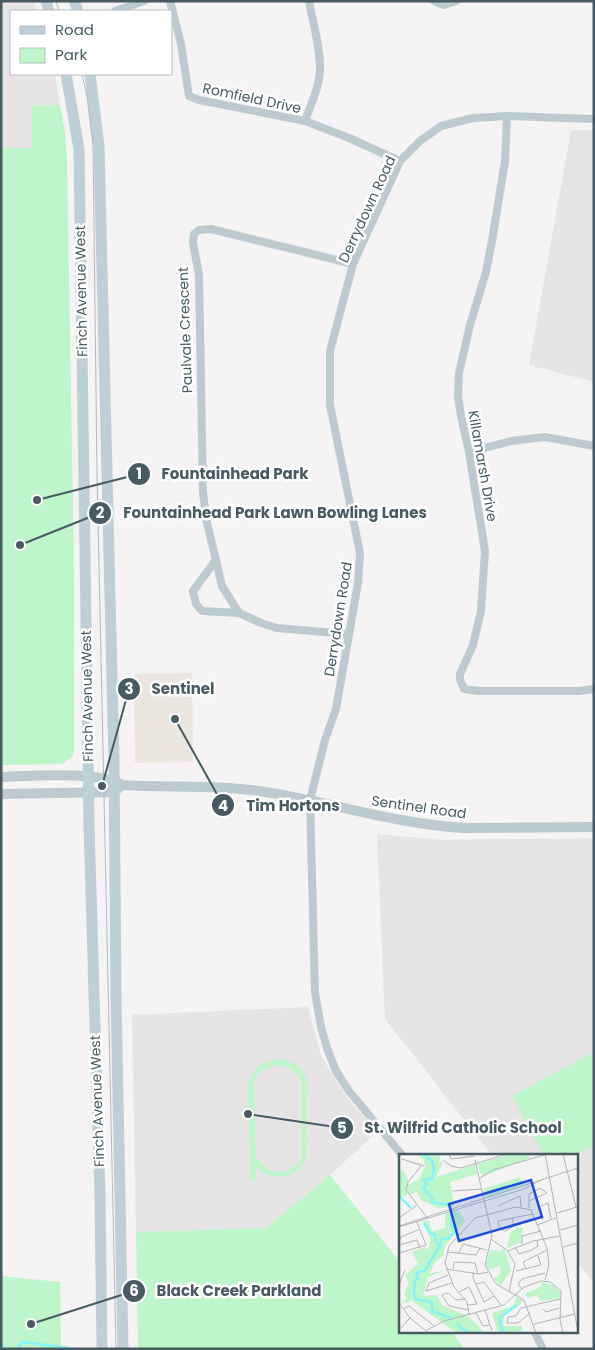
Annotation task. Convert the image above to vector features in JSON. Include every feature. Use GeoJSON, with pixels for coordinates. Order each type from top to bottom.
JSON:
{"type":"FeatureCollection","features":[{"type":"Feature","properties":{"kind":"main road","name":"Finch Avenue West"},"geometry":{"type":"LineString","coordinates":[[66,75],[79,148],[88,792],[100,1196],[102,1349]]}},
{"type":"Feature","properties":{"kind":"main road","name":"Finch Avenue West"},"geometry":{"type":"LineString","coordinates":[[90,75],[99,146],[117,785],[116,1005],[123,1349]]}},
{"type":"Feature","properties":{"kind":"street"},"geometry":{"type":"LineString","coordinates":[[118,10],[144,1]]}},
{"type":"Feature","properties":{"kind":"street","name":"Romfield Drive"},"geometry":{"type":"LineString","coordinates":[[170,1],[181,44],[189,96],[199,100],[304,122],[349,138],[400,161]]}},
{"type":"Feature","properties":{"kind":"street"},"geometry":{"type":"LineString","coordinates":[[304,122],[316,92],[320,73],[309,1]]}},
{"type":"Feature","properties":{"kind":"street"},"geometry":{"type":"LineString","coordinates":[[434,1],[444,5],[456,1]]}},
{"type":"Feature","properties":{"kind":"street","name":"Derrydown Road"},"geometry":{"type":"LineString","coordinates":[[401,1154],[349,1092],[336,1071],[321,1027],[315,993],[310,800],[336,709],[359,576],[360,553],[330,405],[330,351],[353,264],[400,161],[420,141],[441,126],[473,118],[507,116],[594,119]]}},
{"type":"Feature","properties":{"kind":"street","name":"Killamarsh Drive"},"geometry":{"type":"LineString","coordinates":[[507,116],[505,161],[492,241],[486,272],[470,325],[459,373],[458,396],[485,551],[482,611],[473,645],[460,674],[462,686],[468,691],[579,691],[594,688]]}},
{"type":"Feature","properties":{"kind":"street","name":"Paulvale Crescent"},"geometry":{"type":"LineString","coordinates":[[240,613],[222,586],[206,518],[202,482],[199,275],[193,243],[194,234],[200,230],[211,229],[353,264]]}},
{"type":"Feature","properties":{"kind":"street"},"geometry":{"type":"LineString","coordinates":[[469,452],[524,439],[545,437],[594,446]]}},
{"type":"Feature","properties":{"kind":"street"},"geometry":{"type":"LineString","coordinates":[[216,560],[193,591],[196,604],[202,611],[240,613],[277,628],[348,634]]}},
{"type":"Feature","properties":{"kind":"street","name":"Sentinel Road"},"geometry":{"type":"LineString","coordinates":[[1,777],[89,776],[117,785]]}},
{"type":"Feature","properties":{"kind":"street","name":"Sentinel Road"},"geometry":{"type":"LineString","coordinates":[[1,794],[88,792],[117,785],[231,787],[310,800],[361,813],[445,827],[594,827]]}},
{"type":"Feature","properties":{"kind":"street"},"geometry":{"type":"LineString","coordinates":[[534,1332],[543,1349]]}},
{"type":"Feature","properties":{"kind":"shaded area"},"geometry":{"type":"Polygon","coordinates":[[[1,1],[34,1],[37,10],[10,10],[10,75],[55,75],[60,105],[32,106],[32,148],[1,148],[1,1]]]}},
{"type":"Feature","properties":{"kind":"shaded area"},"geometry":{"type":"Polygon","coordinates":[[[571,130],[594,130],[594,382],[529,365],[571,130]]]}},
{"type":"Feature","properties":{"kind":"shaded area"},"geometry":{"type":"Polygon","coordinates":[[[192,673],[193,762],[135,763],[134,674],[192,673]]]}},
{"type":"Feature","properties":{"kind":"shaded area"},"geometry":{"type":"Polygon","coordinates":[[[377,834],[442,840],[594,838],[594,1283],[578,1263],[578,1154],[491,1154],[385,1019],[377,834]]]}},
{"type":"Feature","properties":{"kind":"shaded area"},"geometry":{"type":"Polygon","coordinates":[[[308,1007],[321,1056],[347,1097],[377,1132],[330,1175],[266,1228],[136,1232],[132,1015],[308,1007]]]}},
{"type":"Feature","properties":{"kind":"green space"},"geometry":{"type":"Polygon","coordinates":[[[60,105],[67,159],[74,566],[74,752],[72,757],[62,764],[1,765],[1,148],[32,148],[32,106],[60,105]]]}},
{"type":"Feature","properties":{"kind":"green space"},"geometry":{"type":"Polygon","coordinates":[[[594,1052],[594,1145],[578,1154],[542,1154],[512,1096],[594,1052]]]}},
{"type":"Feature","properties":{"kind":"green space"},"geometry":{"type":"Polygon","coordinates":[[[279,1059],[292,1062],[302,1070],[306,1078],[306,1155],[303,1165],[295,1172],[279,1177],[266,1174],[256,1167],[256,1180],[250,1181],[248,1083],[253,1073],[260,1066],[279,1059]],[[275,1065],[259,1072],[254,1081],[256,1157],[272,1171],[284,1172],[302,1159],[301,1080],[296,1073],[287,1067],[275,1065]]]}},
{"type":"Feature","properties":{"kind":"green space"},"geometry":{"type":"Polygon","coordinates":[[[330,1175],[399,1261],[399,1332],[453,1332],[464,1349],[138,1349],[136,1232],[266,1228],[330,1175]]]}},
{"type":"Feature","properties":{"kind":"green space"},"geometry":{"type":"Polygon","coordinates":[[[1,1276],[60,1282],[61,1349],[1,1349],[1,1276]]]}},
{"type":"Feature","properties":{"kind":"waterway"},"geometry":{"type":"LineString","coordinates":[[16,1349],[23,1342],[77,1349]]}},
{"type":"Feature","properties":{"kind":"tram line"},"geometry":{"type":"LineString","coordinates":[[56,1],[59,10]]}},
{"type":"Feature","properties":{"kind":"tram line"},"geometry":{"type":"LineString","coordinates":[[82,75],[87,96],[93,145],[97,473],[116,1349]]}},
{"type":"Feature","properties":{"kind":"place","name":"Fountainhead Park"},"geometry":{"type":"Point","coordinates":[37,500]}},
{"type":"Feature","properties":{"kind":"place","name":"Fountainhead Park Lawn Bowling Lanes"},"geometry":{"type":"Point","coordinates":[20,545]}},
{"type":"Feature","properties":{"kind":"place","name":"Tim Hortons"},"geometry":{"type":"Point","coordinates":[175,719]}},
{"type":"Feature","properties":{"kind":"place","name":"Sentinel"},"geometry":{"type":"Point","coordinates":[102,786]}},
{"type":"Feature","properties":{"kind":"place","name":"St. Wilfrid Catholic School"},"geometry":{"type":"Point","coordinates":[248,1114]}},
{"type":"Feature","properties":{"kind":"place","name":"Black Creek Parkland"},"geometry":{"type":"Point","coordinates":[31,1324]}}]}
